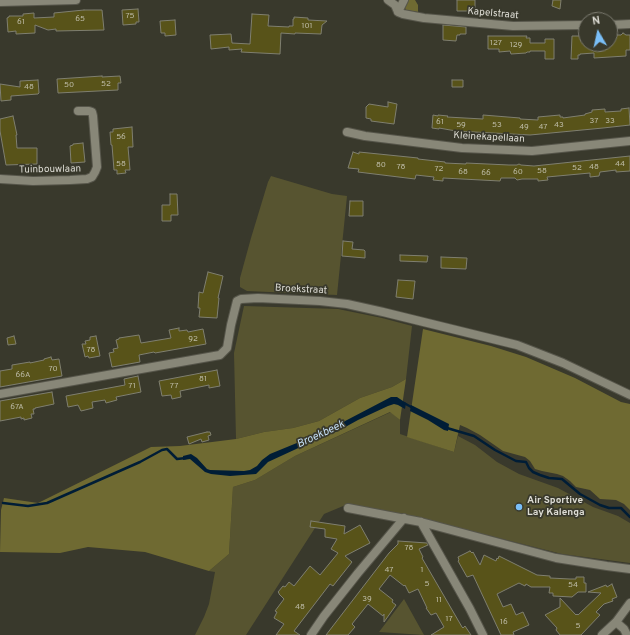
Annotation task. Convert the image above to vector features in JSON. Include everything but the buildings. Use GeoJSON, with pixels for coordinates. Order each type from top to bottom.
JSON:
{"type":"FeatureCollection","features":[{"type":"Feature","properties":{"kind":"street"},"geometry":{"type":"LineString","coordinates":[[0,2],[76,0]]}},
{"type":"Feature","properties":{"kind":"street"},"geometry":{"type":"LineString","coordinates":[[388,0],[395,5],[398,12]]}},
{"type":"Feature","properties":{"kind":"street"},"geometry":{"type":"LineString","coordinates":[[398,12],[404,0]]}},
{"type":"Feature","properties":{"kind":"street","name":"Kapelstraat"},"geometry":{"type":"LineString","coordinates":[[398,12],[416,17],[513,26],[578,25]]}},
{"type":"Feature","properties":{"kind":"street"},"geometry":{"type":"LineString","coordinates":[[618,24],[630,24]]}},
{"type":"Feature","properties":{"kind":"street","name":"Tuinbouwlaan"},"geometry":{"type":"LineString","coordinates":[[0,179],[33,181],[87,179],[92,177],[97,167],[93,116],[92,112],[78,111]]}},
{"type":"Feature","properties":{"kind":"street","name":"Kleinekapellaan"},"geometry":{"type":"LineString","coordinates":[[347,132],[365,136],[462,148],[532,151],[630,141]]}},
{"type":"Feature","properties":{"kind":"street","name":"Broekstraat"},"geometry":{"type":"LineString","coordinates":[[0,394],[220,355],[227,348],[232,318],[237,301],[241,299],[258,298],[348,304],[517,345],[563,363],[630,395]]}},
{"type":"Feature","properties":{"kind":"street"},"geometry":{"type":"LineString","coordinates":[[348,508],[421,522],[556,558],[630,569]]}},
{"type":"Feature","properties":{"kind":"street"},"geometry":{"type":"LineString","coordinates":[[311,635],[358,573],[404,518]]}},
{"type":"Feature","properties":{"kind":"street"},"geometry":{"type":"LineString","coordinates":[[421,522],[483,635]]}},
{"type":"Feature","properties":{"kind":"street"},"geometry":{"type":"LineString","coordinates":[[602,635],[616,622],[630,603]]}},
{"type":"Feature","properties":{"kind":"street"},"geometry":{"type":"LineString","coordinates":[[616,622],[624,629],[627,635]]}},
{"type":"Feature","properties":{"kind":"shaded area"},"geometry":{"type":"Polygon","coordinates":[[[406,0],[415,0],[418,5],[418,12],[406,10],[406,0]]]}},
{"type":"Feature","properties":{"kind":"shaded area"},"geometry":{"type":"Polygon","coordinates":[[[271,176],[332,194],[347,196],[337,295],[247,291],[240,287],[240,278],[251,238],[271,176]]]}},
{"type":"Feature","properties":{"kind":"shaded area"},"geometry":{"type":"Polygon","coordinates":[[[244,306],[338,309],[412,326],[406,379],[392,387],[360,398],[319,421],[293,428],[264,432],[236,439],[234,353],[244,306]]]}},
{"type":"Feature","properties":{"kind":"shaded area"},"geometry":{"type":"Polygon","coordinates":[[[423,329],[491,346],[526,357],[575,378],[621,402],[630,404],[630,510],[624,504],[616,500],[600,499],[590,490],[576,487],[563,476],[535,469],[530,461],[525,457],[503,451],[480,435],[460,425],[454,452],[407,437],[423,329]]]}},
{"type":"Feature","properties":{"kind":"shaded area"},"geometry":{"type":"Polygon","coordinates":[[[406,379],[400,420],[390,412],[295,456],[255,480],[233,487],[229,554],[209,571],[145,552],[88,547],[60,553],[0,552],[1,510],[4,498],[38,503],[151,447],[180,446],[236,439],[264,432],[293,428],[319,421],[360,398],[392,387],[406,379]]]}},
{"type":"Feature","properties":{"kind":"shaded area"},"geometry":{"type":"Polygon","coordinates":[[[391,412],[400,420],[400,434],[454,452],[458,436],[475,445],[497,462],[519,474],[558,488],[593,507],[618,516],[630,523],[630,563],[562,554],[479,533],[348,504],[324,514],[246,635],[195,635],[209,604],[215,572],[209,571],[229,554],[233,487],[255,480],[295,456],[391,412]]]}},
{"type":"Feature","properties":{"kind":"shaded area"},"geometry":{"type":"Polygon","coordinates":[[[404,599],[424,635],[379,632],[404,599]]]}},
{"type":"Feature","properties":{"kind":"water"},"geometry":{"type":"Polygon","coordinates":[[[391,397],[397,397],[406,403],[405,409],[394,404],[388,406],[338,431],[268,462],[256,474],[230,476],[211,474],[205,472],[190,459],[183,460],[183,456],[191,454],[210,470],[250,470],[257,466],[270,454],[326,431],[391,397]]]}},
{"type":"Feature","properties":{"kind":"water"},"geometry":{"type":"Polygon","coordinates":[[[411,405],[449,424],[448,431],[410,411],[411,405]]]}},
{"type":"Feature","properties":{"kind":"waterway","name":"Broekbeek"},"geometry":{"type":"LineString","coordinates":[[404,403],[413,408]]}},
{"type":"Feature","properties":{"kind":"waterway","name":"Broekbeek"},"geometry":{"type":"LineString","coordinates":[[447,428],[474,436],[495,450],[516,461],[526,462],[533,472],[549,478],[562,479],[580,494],[600,505],[609,508],[621,508],[630,517]]}},
{"type":"Feature","properties":{"kind":"waterway","name":"Broekbeek"},"geometry":{"type":"LineString","coordinates":[[3,503],[28,506],[47,503],[140,462],[162,450],[167,449],[177,459],[186,458]]}},
{"type":"Feature","properties":{"kind":"place","name":"Air Sportive Lay Kalenga"},"geometry":{"type":"Point","coordinates":[519,507]}}]}
